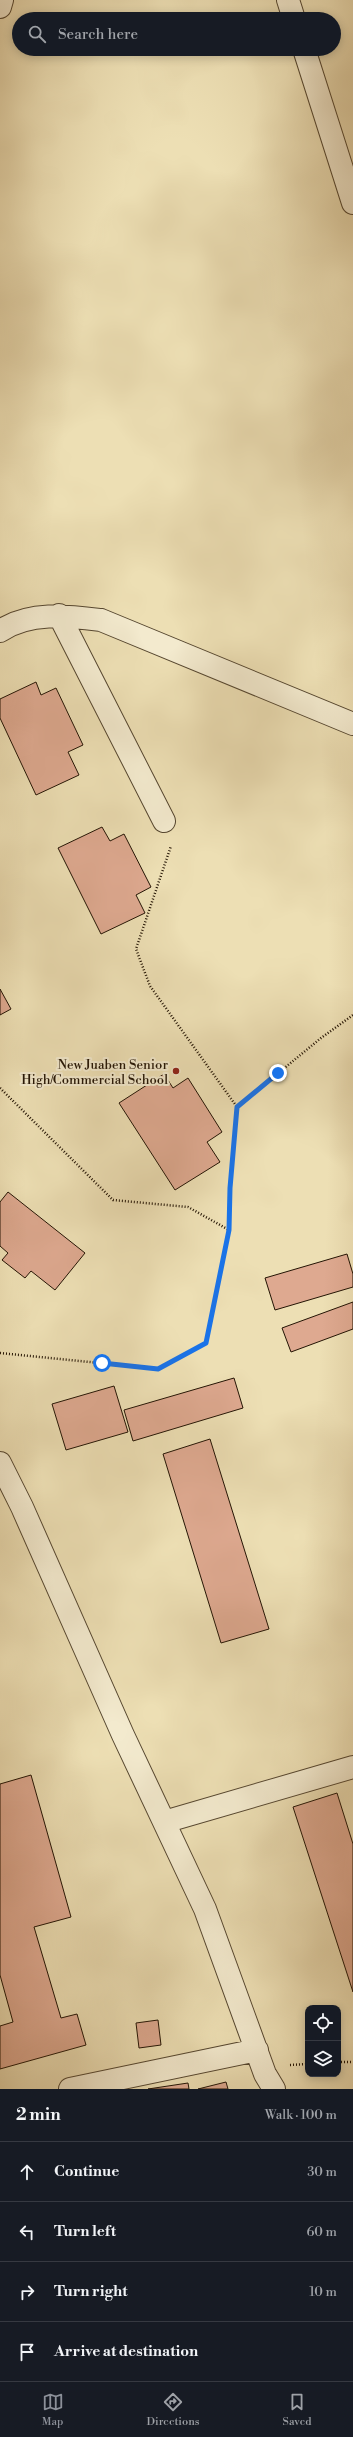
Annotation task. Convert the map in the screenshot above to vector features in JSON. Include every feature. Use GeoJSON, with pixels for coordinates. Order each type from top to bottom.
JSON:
{"type":"FeatureCollection","features":[{"type":"Feature","properties":{"kind":"street"},"geometry":{"type":"LineString","coordinates":[[0,7],[2,0]]}},
{"type":"Feature","properties":{"kind":"street"},"geometry":{"type":"LineString","coordinates":[[288,0],[292,12]]}},
{"type":"Feature","properties":{"kind":"street"},"geometry":{"type":"LineString","coordinates":[[306,56],[353,203]]}},
{"type":"Feature","properties":{"kind":"street"},"geometry":{"type":"LineString","coordinates":[[59,615],[164,821]]}},
{"type":"Feature","properties":{"kind":"street"},"geometry":{"type":"LineString","coordinates":[[0,631],[13,622],[59,615],[101,620],[353,724]]}},
{"type":"Feature","properties":{"kind":"street"},"geometry":{"type":"LineString","coordinates":[[0,1463],[22,1507],[120,1728],[205,1909],[265,2074],[274,2089]]}},
{"type":"Feature","properties":{"kind":"street"},"geometry":{"type":"LineString","coordinates":[[164,1822],[353,1767]]}},
{"type":"Feature","properties":{"kind":"street"},"geometry":{"type":"LineString","coordinates":[[70,2089],[257,2050]]}},
{"type":"Feature","properties":{"kind":"path"},"geometry":{"type":"LineString","coordinates":[[0,1353],[158,1369],[206,1343],[229,1230],[230,1188],[237,1107],[150,986],[136,949],[171,847],[164,821]]}},
{"type":"Feature","properties":{"kind":"path"},"geometry":{"type":"LineString","coordinates":[[237,1107],[321,1038],[353,1015]]}},
{"type":"Feature","properties":{"kind":"path"},"geometry":{"type":"LineString","coordinates":[[0,1088],[113,1200],[188,1207],[229,1230]]}},
{"type":"Feature","properties":{"kind":"path"},"geometry":{"type":"LineString","coordinates":[[341,2062],[353,2062]]}},
{"type":"Feature","properties":{"kind":"building"},"geometry":{"type":"Polygon","coordinates":[[[36,682],[41,695],[56,688],[83,745],[68,752],[79,775],[36,795],[0,718],[0,699],[36,682]]]}},
{"type":"Feature","properties":{"kind":"building"},"geometry":{"type":"Polygon","coordinates":[[[102,827],[110,841],[124,834],[151,887],[136,895],[145,913],[101,934],[58,848],[102,827]]]}},
{"type":"Feature","properties":{"kind":"building"},"geometry":{"type":"Polygon","coordinates":[[[0,989],[11,1009],[0,1015],[0,989]]]}},
{"type":"Feature","properties":{"kind":"building"},"geometry":{"type":"Polygon","coordinates":[[[164,1074],[173,1088],[188,1078],[222,1132],[207,1142],[220,1162],[175,1190],[119,1103],[164,1074]]]}},
{"type":"Feature","properties":{"kind":"building"},"geometry":{"type":"Polygon","coordinates":[[[8,1192],[85,1253],[55,1290],[31,1271],[25,1278],[2,1260],[8,1253],[0,1246],[0,1202],[8,1192]]]}},
{"type":"Feature","properties":{"kind":"building"},"geometry":{"type":"Polygon","coordinates":[[[347,1254],[353,1274],[353,1287],[275,1310],[265,1278],[347,1254]]]}},
{"type":"Feature","properties":{"kind":"building"},"geometry":{"type":"Polygon","coordinates":[[[353,1302],[353,1329],[291,1352],[282,1328],[353,1302]]]}},
{"type":"Feature","properties":{"kind":"building"},"geometry":{"type":"Polygon","coordinates":[[[234,1378],[243,1408],[133,1441],[124,1410],[234,1378]]]}},
{"type":"Feature","properties":{"kind":"building"},"geometry":{"type":"Polygon","coordinates":[[[114,1386],[128,1432],[66,1450],[52,1404],[114,1386]]]}},
{"type":"Feature","properties":{"kind":"building"},"geometry":{"type":"Polygon","coordinates":[[[210,1439],[269,1629],[221,1643],[163,1454],[210,1439]]]}},
{"type":"Feature","properties":{"kind":"building"},"geometry":{"type":"Polygon","coordinates":[[[31,1775],[71,1917],[34,1927],[61,2018],[77,2014],[86,2045],[0,2069],[0,2026],[13,2022],[0,1975],[0,1784],[31,1775]]]}},
{"type":"Feature","properties":{"kind":"building"},"geometry":{"type":"Polygon","coordinates":[[[337,1793],[353,1844],[353,1992],[293,1807],[337,1793]]]}},
{"type":"Feature","properties":{"kind":"building"},"geometry":{"type":"Polygon","coordinates":[[[158,2020],[161,2045],[139,2048],[136,2023],[158,2020]]]}},
{"type":"Feature","properties":{"kind":"building"},"geometry":{"type":"Polygon","coordinates":[[[226,2082],[228,2089],[198,2089],[226,2082]]]}},
{"type":"Feature","properties":{"kind":"building"},"geometry":{"type":"Polygon","coordinates":[[[188,2083],[189,2089],[148,2089],[188,2083]]]}},
{"type":"Feature","properties":{"kind":"place","name":"New Juaben Senior High/Commercial School"},"geometry":{"type":"Point","coordinates":[176,1071]}},
{"type":"Feature","properties":{"kind":"route"},"geometry":{"type":"LineString","coordinates":[[102,1363],[158,1369],[206,1343],[229,1230],[230,1188],[237,1107],[278,1073]]}}]}
